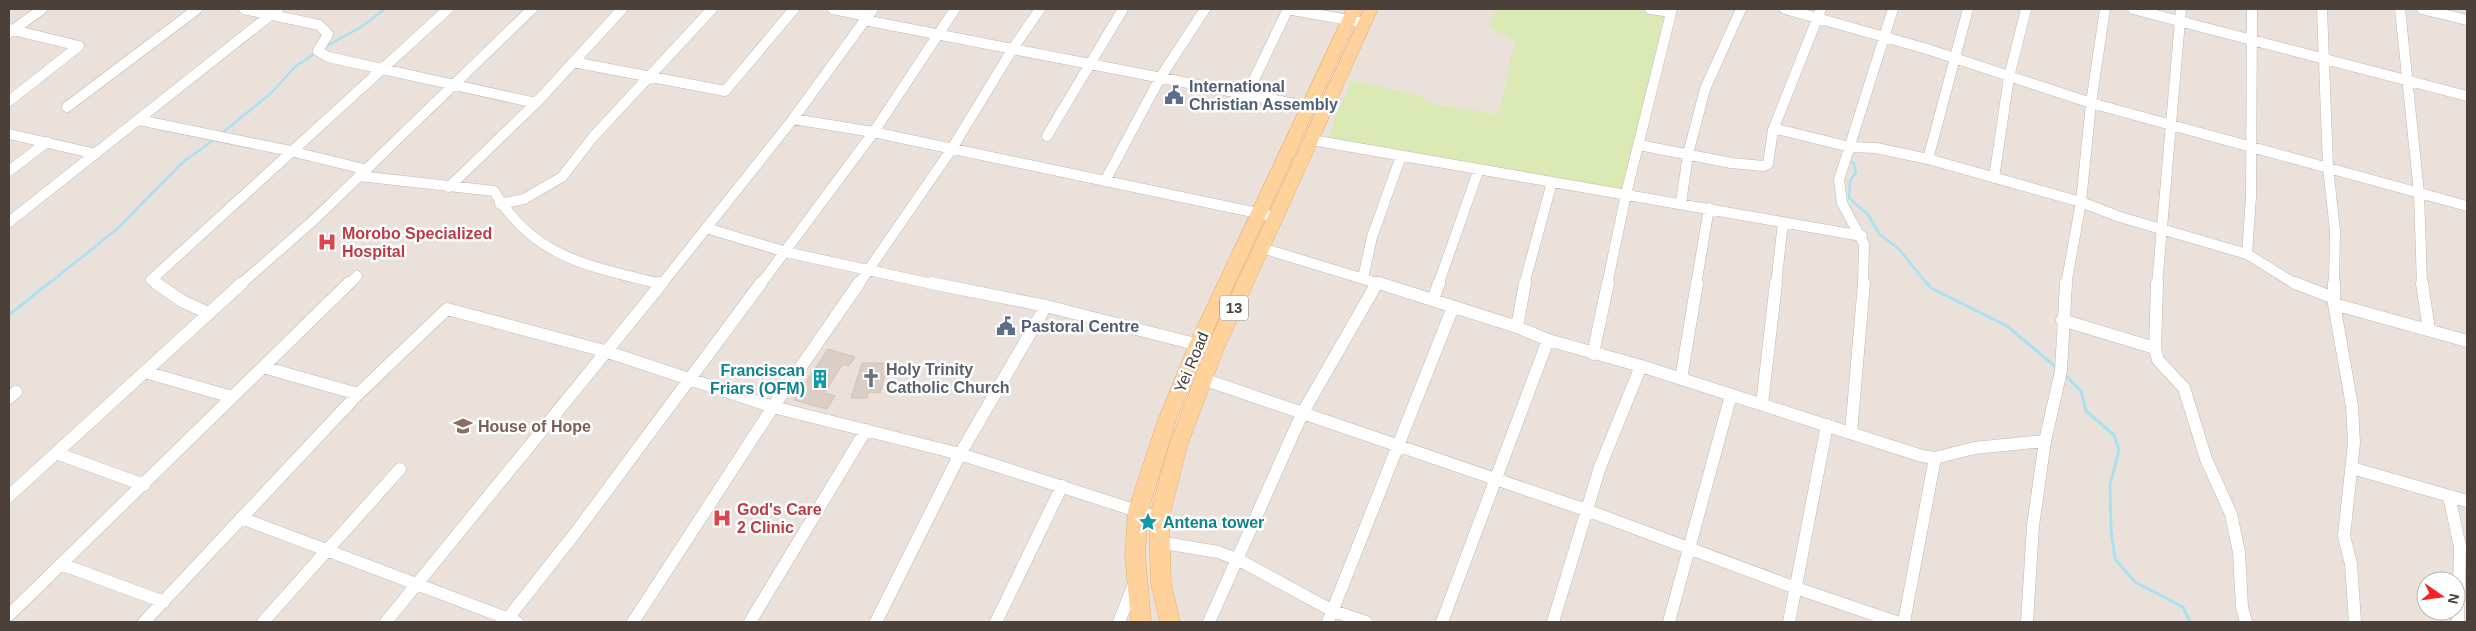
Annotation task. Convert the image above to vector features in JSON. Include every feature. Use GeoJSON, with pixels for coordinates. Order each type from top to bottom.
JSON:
{"type":"FeatureCollection","features":[{"type":"Feature","properties":{"kind":"main road","name":"Yei Road"},"geometry":{"type":"LineString","coordinates":[[1170,622],[1161,584],[1158,542],[1159,518],[1178,446],[1203,379],[1206,347],[1360,15]]}},
{"type":"Feature","properties":{"kind":"main road","name":"Yei Road"},"geometry":{"type":"LineString","coordinates":[[1141,622],[1136,580],[1138,512],[1167,420],[1262,248],[1268,215],[1312,140],[1317,108]]}},
{"type":"Feature","properties":{"kind":"street"},"geometry":{"type":"LineString","coordinates":[[10,31],[42,9]]}},
{"type":"Feature","properties":{"kind":"street"},"geometry":{"type":"LineString","coordinates":[[67,108],[197,9]]}},
{"type":"Feature","properties":{"kind":"street"},"geometry":{"type":"LineString","coordinates":[[244,9],[274,12],[319,26],[328,34],[318,51],[328,57],[536,103]]}},
{"type":"Feature","properties":{"kind":"street"},"geometry":{"type":"LineString","coordinates":[[208,313],[182,301],[151,280],[290,151],[448,9]]}},
{"type":"Feature","properties":{"kind":"street"},"geometry":{"type":"LineString","coordinates":[[9,496],[362,173],[532,9]]}},
{"type":"Feature","properties":{"kind":"street"},"geometry":{"type":"LineString","coordinates":[[449,188],[536,103],[622,9]]}},
{"type":"Feature","properties":{"kind":"street"},"geometry":{"type":"LineString","coordinates":[[500,204],[524,199],[562,177],[593,137],[651,77],[712,9]]}},
{"type":"Feature","properties":{"kind":"street"},"geometry":{"type":"LineString","coordinates":[[573,62],[725,91],[794,9]]}},
{"type":"Feature","properties":{"kind":"street"},"geometry":{"type":"LineString","coordinates":[[833,9],[868,15],[935,35],[1317,108]]}},
{"type":"Feature","properties":{"kind":"street"},"geometry":{"type":"LineString","coordinates":[[241,518],[419,584],[510,621],[786,252],[873,132],[935,35],[955,9]]}},
{"type":"Feature","properties":{"kind":"street"},"geometry":{"type":"LineString","coordinates":[[633,622],[773,407],[951,150],[1012,50],[1040,9]]}},
{"type":"Feature","properties":{"kind":"street"},"geometry":{"type":"LineString","coordinates":[[1047,136],[1123,9]]}},
{"type":"Feature","properties":{"kind":"street"},"geometry":{"type":"LineString","coordinates":[[1104,181],[1160,78],[1205,9]]}},
{"type":"Feature","properties":{"kind":"street"},"geometry":{"type":"LineString","coordinates":[[1247,94],[1288,9],[1360,15]]}},
{"type":"Feature","properties":{"kind":"street"},"geometry":{"type":"LineString","coordinates":[[1593,354],[1626,194],[1672,11],[1650,9]]}},
{"type":"Feature","properties":{"kind":"street"},"geometry":{"type":"LineString","coordinates":[[1681,203],[1688,154],[1705,89],[1740,9]]}},
{"type":"Feature","properties":{"kind":"street"},"geometry":{"type":"LineString","coordinates":[[1785,9],[1820,13],[1883,36],[2091,103],[2328,166],[2467,206]]}},
{"type":"Feature","properties":{"kind":"street"},"geometry":{"type":"LineString","coordinates":[[1851,433],[1865,248],[1862,236],[1844,207],[1839,190],[1842,164],[1850,147],[1883,36],[1893,9]]}},
{"type":"Feature","properties":{"kind":"street"},"geometry":{"type":"LineString","coordinates":[[1928,159],[1968,9]]}},
{"type":"Feature","properties":{"kind":"street"},"geometry":{"type":"LineString","coordinates":[[1994,178],[2009,77],[2026,9]]}},
{"type":"Feature","properties":{"kind":"street"},"geometry":{"type":"LineString","coordinates":[[2027,622],[2033,526],[2045,441],[2061,371],[2062,320],[2066,279],[2081,202],[2091,103],[2105,9]]}},
{"type":"Feature","properties":{"kind":"street"},"geometry":{"type":"LineString","coordinates":[[2133,9],[2180,14],[2250,39],[2467,96]]}},
{"type":"Feature","properties":{"kind":"street"},"geometry":{"type":"LineString","coordinates":[[2247,254],[2251,197],[2250,39],[2252,9]]}},
{"type":"Feature","properties":{"kind":"street"},"geometry":{"type":"LineString","coordinates":[[2322,9],[2328,166],[2335,231],[2334,301],[2352,406],[2354,444],[2344,536],[2351,564],[2355,622]]}},
{"type":"Feature","properties":{"kind":"street"},"geometry":{"type":"LineString","coordinates":[[2400,9],[2419,193],[2422,282],[2429,330]]}},
{"type":"Feature","properties":{"kind":"street"},"geometry":{"type":"LineString","coordinates":[[2422,9],[2467,20]]}},
{"type":"Feature","properties":{"kind":"street"},"geometry":{"type":"LineString","coordinates":[[9,222],[274,12]]}},
{"type":"Feature","properties":{"kind":"street"},"geometry":{"type":"LineString","coordinates":[[1639,145],[1731,163],[1764,166],[1768,164],[1773,130],[1820,13]]}},
{"type":"Feature","properties":{"kind":"street"},"geometry":{"type":"LineString","coordinates":[[2180,14],[2163,228],[2157,278],[2155,348],[2158,360],[2184,388],[2206,459],[2231,514],[2239,552],[2242,607],[2246,622]]}},
{"type":"Feature","properties":{"kind":"street"},"geometry":{"type":"LineString","coordinates":[[386,622],[608,352],[793,119],[868,15]]}},
{"type":"Feature","properties":{"kind":"street"},"geometry":{"type":"LineString","coordinates":[[9,101],[79,46],[10,31]]}},
{"type":"Feature","properties":{"kind":"street"},"geometry":{"type":"LineString","coordinates":[[793,119],[873,132],[951,150],[1268,215]]}},
{"type":"Feature","properties":{"kind":"street"},"geometry":{"type":"LineString","coordinates":[[139,120],[290,151],[362,173],[449,188],[494,192],[500,204],[529,237],[540,245],[585,265],[661,284]]}},
{"type":"Feature","properties":{"kind":"street"},"geometry":{"type":"LineString","coordinates":[[1773,130],[1795,133],[1850,147],[1876,148],[1928,159],[2081,202],[2120,217],[2247,254],[2261,260],[2288,280],[2334,301],[2467,341]]}},
{"type":"Feature","properties":{"kind":"street"},"geometry":{"type":"LineString","coordinates":[[9,134],[96,154]]}},
{"type":"Feature","properties":{"kind":"street"},"geometry":{"type":"LineString","coordinates":[[1312,140],[1862,236]]}},
{"type":"Feature","properties":{"kind":"street"},"geometry":{"type":"LineString","coordinates":[[9,172],[47,142]]}},
{"type":"Feature","properties":{"kind":"street"},"geometry":{"type":"LineString","coordinates":[[1363,278],[1362,272],[1369,248],[1401,156]]}},
{"type":"Feature","properties":{"kind":"street"},"geometry":{"type":"LineString","coordinates":[[1433,300],[1478,169]]}},
{"type":"Feature","properties":{"kind":"street"},"geometry":{"type":"LineString","coordinates":[[1517,327],[1527,269],[1552,182]]}},
{"type":"Feature","properties":{"kind":"street"},"geometry":{"type":"LineString","coordinates":[[1681,379],[1709,208]]}},
{"type":"Feature","properties":{"kind":"street"},"geometry":{"type":"LineString","coordinates":[[1762,404],[1783,222]]}},
{"type":"Feature","properties":{"kind":"street"},"geometry":{"type":"LineString","coordinates":[[706,228],[786,252],[867,271],[1046,306],[1206,347]]}},
{"type":"Feature","properties":{"kind":"street"},"geometry":{"type":"LineString","coordinates":[[1262,248],[1378,282],[1517,327],[1548,340],[1641,366],[1891,447],[1935,458],[1974,448],[2045,441]]}},
{"type":"Feature","properties":{"kind":"street"},"geometry":{"type":"LineString","coordinates":[[9,615],[357,276]]}},
{"type":"Feature","properties":{"kind":"street"},"geometry":{"type":"LineString","coordinates":[[1209,622],[1239,560],[1302,414],[1378,282]]}},
{"type":"Feature","properties":{"kind":"street"},"geometry":{"type":"LineString","coordinates":[[876,622],[960,454],[1046,306]]}},
{"type":"Feature","properties":{"kind":"street"},"geometry":{"type":"LineString","coordinates":[[1331,617],[1396,446],[1453,307]]}},
{"type":"Feature","properties":{"kind":"street"},"geometry":{"type":"LineString","coordinates":[[144,622],[358,394],[447,309],[608,352],[773,407],[960,454],[1159,518]]}},
{"type":"Feature","properties":{"kind":"street"},"geometry":{"type":"LineString","coordinates":[[2062,320],[2155,348]]}},
{"type":"Feature","properties":{"kind":"street"},"geometry":{"type":"LineString","coordinates":[[1442,622],[1548,340]]}},
{"type":"Feature","properties":{"kind":"street"},"geometry":{"type":"LineString","coordinates":[[1553,622],[1600,467],[1641,366]]}},
{"type":"Feature","properties":{"kind":"street"},"geometry":{"type":"LineString","coordinates":[[263,367],[358,394]]}},
{"type":"Feature","properties":{"kind":"street"},"geometry":{"type":"LineString","coordinates":[[145,372],[232,398]]}},
{"type":"Feature","properties":{"kind":"street"},"geometry":{"type":"LineString","coordinates":[[1203,379],[1586,510],[1796,588],[1896,622]]}},
{"type":"Feature","properties":{"kind":"street"},"geometry":{"type":"LineString","coordinates":[[1669,622],[1731,395]]}},
{"type":"Feature","properties":{"kind":"street"},"geometry":{"type":"LineString","coordinates":[[1789,622],[1827,425]]}},
{"type":"Feature","properties":{"kind":"street"},"geometry":{"type":"LineString","coordinates":[[750,622],[866,430]]}},
{"type":"Feature","properties":{"kind":"street"},"geometry":{"type":"LineString","coordinates":[[56,453],[144,484]]}},
{"type":"Feature","properties":{"kind":"street"},"geometry":{"type":"LineString","coordinates":[[1904,622],[1935,458]]}},
{"type":"Feature","properties":{"kind":"street"},"geometry":{"type":"LineString","coordinates":[[2352,468],[2467,502]]}},
{"type":"Feature","properties":{"kind":"street"},"geometry":{"type":"LineString","coordinates":[[263,622],[400,469]]}},
{"type":"Feature","properties":{"kind":"street"},"geometry":{"type":"LineString","coordinates":[[996,622],[1062,486]]}},
{"type":"Feature","properties":{"kind":"street"},"geometry":{"type":"LineString","coordinates":[[2449,496],[2460,547],[2458,622]]}},
{"type":"Feature","properties":{"kind":"street"},"geometry":{"type":"LineString","coordinates":[[1158,542],[1218,552],[1239,560],[1331,617],[1366,622]]}},
{"type":"Feature","properties":{"kind":"street"},"geometry":{"type":"LineString","coordinates":[[61,564],[164,602]]}},
{"type":"Feature","properties":{"kind":"street"},"geometry":{"type":"LineString","coordinates":[[1119,622],[1136,580]]}},
{"type":"Feature","properties":{"kind":"shaded area"},"geometry":{"type":"Polygon","coordinates":[[[9,9],[2467,9],[2467,622],[9,622],[9,9]]]}},
{"type":"Feature","properties":{"kind":"green space"},"geometry":{"type":"Polygon","coordinates":[[[1494,9],[1634,9],[1664,14],[1624,190],[1328,137],[1351,80],[1419,95],[1428,103],[1498,114],[1515,42],[1489,27],[1494,9]]]}},
{"type":"Feature","properties":{"kind":"building","name":"Franciscan Friars (OFM)"},"geometry":{"type":"Polygon","coordinates":[[[828,349],[855,357],[849,366],[843,364],[824,393],[835,396],[827,409],[794,400],[828,349]]]}},
{"type":"Feature","properties":{"kind":"building","name":"Holy Trinity Catholic Church"},"geometry":{"type":"Polygon","coordinates":[[[862,363],[888,363],[880,393],[869,392],[867,398],[851,398],[862,363]]]}},
{"type":"Feature","properties":{"kind":"waterway"},"geometry":{"type":"LineString","coordinates":[[325,47],[361,27],[385,9]]}},
{"type":"Feature","properties":{"kind":"waterway"},"geometry":{"type":"LineString","coordinates":[[222,133],[270,94],[296,66],[317,52]]}},
{"type":"Feature","properties":{"kind":"waterway"},"geometry":{"type":"LineString","coordinates":[[47,285],[117,229],[183,162],[215,139]]}},
{"type":"Feature","properties":{"kind":"waterway"},"geometry":{"type":"LineString","coordinates":[[1848,158],[1854,164],[1856,172],[1850,181],[1849,198],[1868,215],[1880,235],[1898,248],[1928,285]]}},
{"type":"Feature","properties":{"kind":"waterway"},"geometry":{"type":"LineString","coordinates":[[9,315],[49,283]]}},
{"type":"Feature","properties":{"kind":"waterway"},"geometry":{"type":"LineString","coordinates":[[1927,283],[1931,288],[2007,326],[2057,368]]}},
{"type":"Feature","properties":{"kind":"waterway"},"geometry":{"type":"LineString","coordinates":[[2064,374],[2081,391],[2086,411],[2114,435],[2119,450],[2110,485],[2111,530],[2115,559],[2135,582],[2183,607],[2190,622]]}},
{"type":"Feature","properties":{"kind":"place","name":"International Christian Assembly"},"geometry":{"type":"Point","coordinates":[1174,95]}},
{"type":"Feature","properties":{"kind":"place","name":"Morobo Specialized Hospital"},"geometry":{"type":"Point","coordinates":[327,242]}},
{"type":"Feature","properties":{"kind":"place","name":"Pastoral Centre"},"geometry":{"type":"Point","coordinates":[1006,326]}},
{"type":"Feature","properties":{"kind":"place","name":"Holy Trinity Catholic Church"},"geometry":{"type":"Point","coordinates":[871,378]}},
{"type":"Feature","properties":{"kind":"place","name":"Franciscan Friars (OFM)"},"geometry":{"type":"Point","coordinates":[820,379]}},
{"type":"Feature","properties":{"kind":"place","name":"House of Hope"},"geometry":{"type":"Point","coordinates":[463,426]}},
{"type":"Feature","properties":{"kind":"place","name":"God's Care 2 Clinic"},"geometry":{"type":"Point","coordinates":[722,518]}},
{"type":"Feature","properties":{"kind":"place","name":"Antena tower"},"geometry":{"type":"Point","coordinates":[1148,522]}}]}
